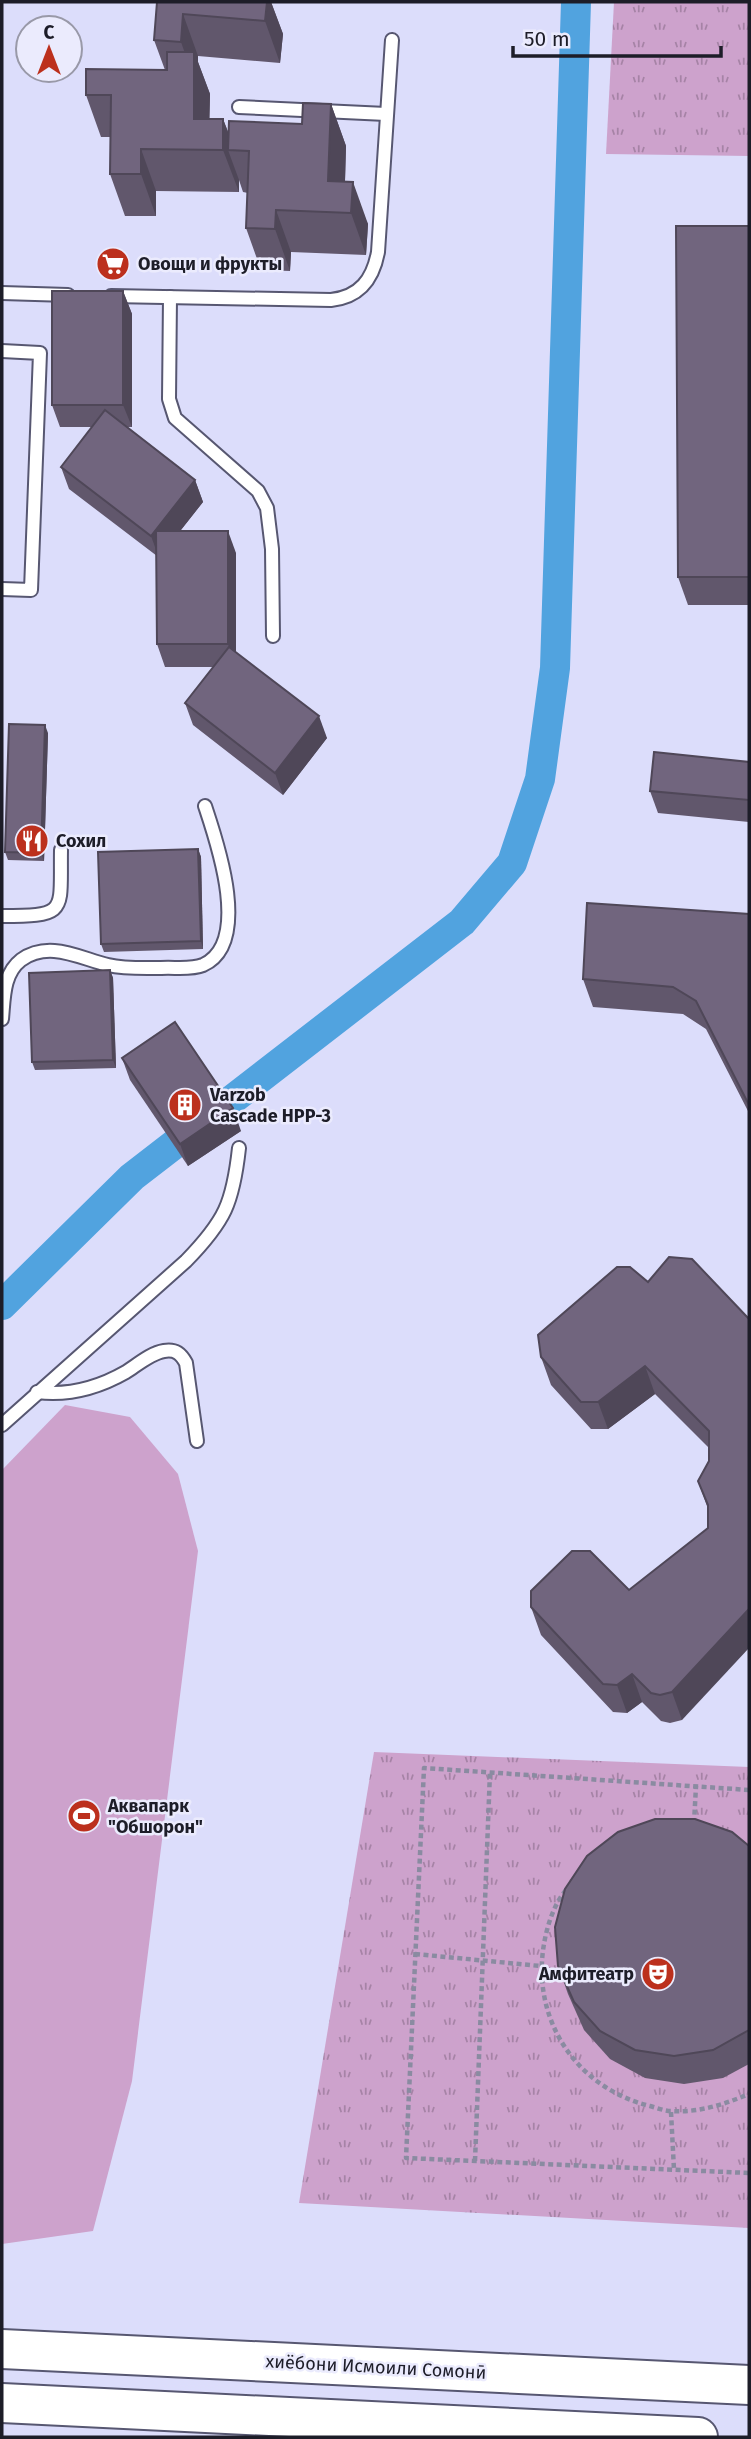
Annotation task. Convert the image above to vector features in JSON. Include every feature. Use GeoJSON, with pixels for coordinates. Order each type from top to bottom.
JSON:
{"type":"FeatureCollection","features":[{"type":"Feature","properties":{"kind":"highway","name":"хиёбони Исмоили Сомонӣ"},"geometry":{"type":"LineString","coordinates":[[2,2349],[749,2385]]}},
{"type":"Feature","properties":{"kind":"highway"},"geometry":{"type":"LineString","coordinates":[[8,2410],[698,2437]]}},
{"type":"Feature","properties":{"kind":"lane"},"geometry":{"type":"LineString","coordinates":[[2,293],[331,300],[344,298],[364,286],[376,265],[379,252],[392,40]]}},
{"type":"Feature","properties":{"kind":"lane"},"geometry":{"type":"LineString","coordinates":[[239,107],[386,114]]}},
{"type":"Feature","properties":{"kind":"lane"},"geometry":{"type":"LineString","coordinates":[[170,297],[169,399],[175,418],[258,491],[267,508],[272,549],[273,636]]}},
{"type":"Feature","properties":{"kind":"lane"},"geometry":{"type":"LineString","coordinates":[[2,352],[40,353],[31,590],[2,589]]}},
{"type":"Feature","properties":{"kind":"lane"},"geometry":{"type":"LineString","coordinates":[[2,1019],[11,971],[19,962],[40,952],[68,952],[106,965],[133,968],[201,966],[218,952],[227,924],[226,886],[205,806]]}},
{"type":"Feature","properties":{"kind":"lane"},"geometry":{"type":"LineString","coordinates":[[2,916],[45,915],[57,907],[60,899],[61,850]]}},
{"type":"Feature","properties":{"kind":"lane"},"geometry":{"type":"LineString","coordinates":[[2,1425],[186,1261],[208,1238],[229,1206],[239,1148]]}},
{"type":"Feature","properties":{"kind":"lane"},"geometry":{"type":"LineString","coordinates":[[37,1392],[55,1394],[95,1387],[151,1356],[173,1351],[180,1354],[186,1363],[197,1441]]}},
{"type":"Feature","properties":{"kind":"path"},"geometry":{"type":"LineString","coordinates":[[749,1790],[424,1768],[406,2158],[749,2173]]}},
{"type":"Feature","properties":{"kind":"path"},"geometry":{"type":"LineString","coordinates":[[475,2161],[489,1772]]}},
{"type":"Feature","properties":{"kind":"path"},"geometry":{"type":"LineString","coordinates":[[694,1828],[696,1786]]}},
{"type":"Feature","properties":{"kind":"path"},"geometry":{"type":"LineString","coordinates":[[571,1884],[562,1894],[546,1928],[540,1966],[546,2009],[564,2048],[592,2079],[629,2101],[671,2111],[718,2107],[749,2094]]}},
{"type":"Feature","properties":{"kind":"path"},"geometry":{"type":"LineString","coordinates":[[415,1954],[540,1966]]}},
{"type":"Feature","properties":{"kind":"path"},"geometry":{"type":"LineString","coordinates":[[671,2111],[674,2170]]}},
{"type":"Feature","properties":{"kind":"green space"},"geometry":{"type":"Polygon","coordinates":[[[614,2],[749,2],[749,156],[606,154],[614,2]]]}},
{"type":"Feature","properties":{"kind":"green space","name":"Аквапарк \"Обшорон\""},"geometry":{"type":"Polygon","coordinates":[[[65,1405],[130,1417],[178,1474],[198,1551],[132,2081],[93,2231],[2,2244],[2,1470],[65,1405]]]}},
{"type":"Feature","properties":{"kind":"green space"},"geometry":{"type":"Polygon","coordinates":[[[374,1752],[749,1767],[749,2228],[299,2203],[374,1752]]]}},
{"type":"Feature","properties":{"kind":"building"},"geometry":{"type":"Polygon","coordinates":[[[157,2],[267,2],[265,21],[183,14],[181,42],[154,40],[157,2]]]}},
{"type":"Feature","properties":{"kind":"building"},"geometry":{"type":"Polygon","coordinates":[[[167,52],[194,52],[194,119],[223,119],[223,150],[141,149],[141,174],[110,174],[111,95],[86,95],[86,69],[167,70],[167,52]]]}},
{"type":"Feature","properties":{"kind":"building"},"geometry":{"type":"Polygon","coordinates":[[[303,103],[331,104],[328,181],[353,182],[351,213],[276,210],[275,229],[246,228],[249,151],[228,150],[229,121],[302,124],[303,103]]]}},
{"type":"Feature","properties":{"kind":"building"},"geometry":{"type":"Polygon","coordinates":[[[676,226],[749,226],[749,577],[678,577],[676,226]]]}},
{"type":"Feature","properties":{"kind":"building"},"geometry":{"type":"Polygon","coordinates":[[[52,291],[123,291],[123,405],[52,405],[52,291]]]}},
{"type":"Feature","properties":{"kind":"building"},"geometry":{"type":"Polygon","coordinates":[[[105,410],[195,480],[151,536],[61,467],[105,410]]]}},
{"type":"Feature","properties":{"kind":"building"},"geometry":{"type":"Polygon","coordinates":[[[156,531],[228,531],[228,644],[157,644],[156,531]]]}},
{"type":"Feature","properties":{"kind":"building"},"geometry":{"type":"Polygon","coordinates":[[[229,647],[319,716],[275,773],[185,703],[229,647]]]}},
{"type":"Feature","properties":{"kind":"building"},"geometry":{"type":"Polygon","coordinates":[[[9,724],[45,725],[41,853],[5,852],[9,724]]]}},
{"type":"Feature","properties":{"kind":"building"},"geometry":{"type":"Polygon","coordinates":[[[654,752],[749,762],[749,800],[650,791],[654,752]]]}},
{"type":"Feature","properties":{"kind":"building"},"geometry":{"type":"Polygon","coordinates":[[[198,849],[201,941],[101,944],[98,852],[198,849]]]}},
{"type":"Feature","properties":{"kind":"building"},"geometry":{"type":"Polygon","coordinates":[[[587,903],[749,914],[749,1105],[696,1001],[673,987],[583,979],[587,903]]]}},
{"type":"Feature","properties":{"kind":"building"},"geometry":{"type":"Polygon","coordinates":[[[110,970],[113,1060],[32,1062],[29,973],[110,970]]]}},
{"type":"Feature","properties":{"kind":"building","name":"Varzob Cascade HPP-3"},"geometry":{"type":"Polygon","coordinates":[[[175,1022],[233,1108],[180,1144],[122,1058],[175,1022]]]}},
{"type":"Feature","properties":{"kind":"building"},"geometry":{"type":"Polygon","coordinates":[[[669,1257],[692,1259],[749,1319],[749,1609],[672,1692],[660,1695],[651,1693],[632,1674],[617,1685],[603,1684],[531,1607],[531,1591],[572,1551],[590,1551],[629,1590],[708,1528],[708,1505],[698,1481],[709,1461],[709,1431],[645,1366],[598,1402],[581,1402],[541,1357],[538,1335],[617,1267],[630,1267],[648,1282],[669,1257]]]}},
{"type":"Feature","properties":{"kind":"building","name":"Aмфитеатр"},"geometry":{"type":"Polygon","coordinates":[[[655,1819],[695,1819],[732,1832],[749,1846],[749,2030],[713,2050],[674,2056],[635,2050],[600,2031],[574,2002],[558,1966],[555,1927],[565,1889],[587,1856],[618,1832],[655,1819]]]}},
{"type":"Feature","properties":{"kind":"waterway"},"geometry":{"type":"LineString","coordinates":[[2,1305],[132,1177],[462,922],[512,863],[540,779],[555,668],[576,2]]}},
{"type":"Feature","properties":{"kind":"place","name":"Овощи и фрукты"},"geometry":{"type":"Point","coordinates":[113,264]}},
{"type":"Feature","properties":{"kind":"place","name":"Сохил"},"geometry":{"type":"Point","coordinates":[32,841]}},
{"type":"Feature","properties":{"kind":"place","name":"Varzob Cascade HPP-3"},"geometry":{"type":"Point","coordinates":[185,1105]}},
{"type":"Feature","properties":{"kind":"place","name":"Аквапарк \"Обшорон\""},"geometry":{"type":"Point","coordinates":[84,1816]}},
{"type":"Feature","properties":{"kind":"place","name":"Aмфитеатр"},"geometry":{"type":"Point","coordinates":[658,1974]}}]}
